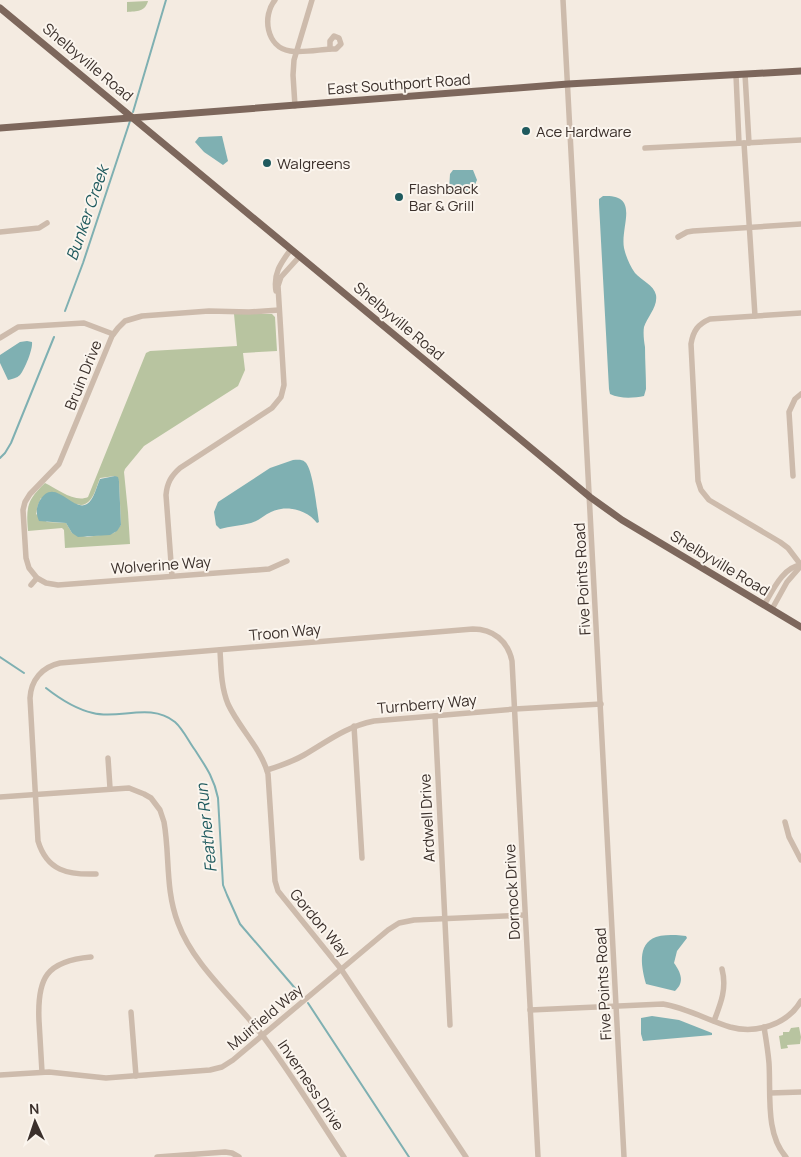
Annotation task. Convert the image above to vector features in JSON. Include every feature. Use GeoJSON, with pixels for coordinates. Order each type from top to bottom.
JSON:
{"type":"FeatureCollection","features":[{"type":"Feature","properties":{"kind":"main road","name":"Shelbyville Road"},"geometry":{"type":"LineString","coordinates":[[0,8],[590,497],[622,520],[801,627]]}},
{"type":"Feature","properties":{"kind":"main road","name":"East Southport Road"},"geometry":{"type":"LineString","coordinates":[[0,128],[568,84],[801,71]]}},
{"type":"Feature","properties":{"kind":"street"},"geometry":{"type":"LineString","coordinates":[[275,0],[268,15],[269,34],[281,47],[290,51],[330,49]]}},
{"type":"Feature","properties":{"kind":"street"},"geometry":{"type":"LineString","coordinates":[[295,106],[293,71],[296,51],[312,0]]}},
{"type":"Feature","properties":{"kind":"street","name":"Five Points Road"},"geometry":{"type":"LineString","coordinates":[[563,0],[624,1157]]}},
{"type":"Feature","properties":{"kind":"street"},"geometry":{"type":"LineString","coordinates":[[744,143],[745,74]]}},
{"type":"Feature","properties":{"kind":"street"},"geometry":{"type":"LineString","coordinates":[[736,75],[744,143],[756,316]]}},
{"type":"Feature","properties":{"kind":"street"},"geometry":{"type":"LineString","coordinates":[[645,148],[801,140]]}},
{"type":"Feature","properties":{"kind":"street"},"geometry":{"type":"LineString","coordinates":[[0,232],[39,228],[47,223]]}},
{"type":"Feature","properties":{"kind":"street"},"geometry":{"type":"LineString","coordinates":[[678,238],[686,232],[801,224]]}},
{"type":"Feature","properties":{"kind":"street"},"geometry":{"type":"LineString","coordinates":[[279,310],[275,283],[276,274],[279,266],[291,249]]}},
{"type":"Feature","properties":{"kind":"street"},"geometry":{"type":"LineString","coordinates":[[172,576],[166,495],[168,483],[174,473],[180,468],[272,408],[280,400],[284,385],[278,286],[281,277],[300,256]]}},
{"type":"Feature","properties":{"kind":"street","name":"Bruin Drive"},"geometry":{"type":"LineString","coordinates":[[37,578],[29,568],[26,558],[23,510],[25,502],[30,494],[59,464],[113,334],[125,321],[142,316],[209,311],[249,312],[279,310]]}},
{"type":"Feature","properties":{"kind":"street"},"geometry":{"type":"LineString","coordinates":[[801,313],[710,319],[698,326],[692,335],[691,344],[698,484],[709,500],[788,548],[801,566]]}},
{"type":"Feature","properties":{"kind":"street"},"geometry":{"type":"LineString","coordinates":[[0,338],[18,327],[84,323],[113,334]]}},
{"type":"Feature","properties":{"kind":"street"},"geometry":{"type":"LineString","coordinates":[[793,476],[790,412],[795,399],[801,394]]}},
{"type":"Feature","properties":{"kind":"street","name":"Wolverine Way"},"geometry":{"type":"LineString","coordinates":[[37,578],[46,583],[58,585],[269,569],[287,562]]}},
{"type":"Feature","properties":{"kind":"street"},"geometry":{"type":"LineString","coordinates":[[764,604],[788,569],[794,565],[801,566]]}},
{"type":"Feature","properties":{"kind":"street"},"geometry":{"type":"LineString","coordinates":[[772,609],[787,582],[801,566]]}},
{"type":"Feature","properties":{"kind":"street"},"geometry":{"type":"LineString","coordinates":[[31,585],[37,578]]}},
{"type":"Feature","properties":{"kind":"street","name":"Troon Way"},"geometry":{"type":"LineString","coordinates":[[96,874],[65,872],[56,867],[45,857],[38,839],[30,698],[31,688],[39,674],[50,666],[80,661],[472,629],[480,629],[492,633]]}},
{"type":"Feature","properties":{"kind":"street","name":"Dornock Drive"},"geometry":{"type":"LineString","coordinates":[[492,633],[505,644],[511,657],[538,1157]]}},
{"type":"Feature","properties":{"kind":"street","name":"Gordon Way"},"geometry":{"type":"LineString","coordinates":[[220,650],[223,688],[228,704],[262,758],[267,770],[277,889],[281,897],[342,968],[466,1157]]}},
{"type":"Feature","properties":{"kind":"street","name":"Turnberry Way"},"geometry":{"type":"LineString","coordinates":[[267,770],[295,760],[354,726],[374,721],[601,704]]}},
{"type":"Feature","properties":{"kind":"street","name":"Ardwell Drive"},"geometry":{"type":"LineString","coordinates":[[435,716],[450,1025]]}},
{"type":"Feature","properties":{"kind":"street"},"geometry":{"type":"LineString","coordinates":[[354,726],[362,858]]}},
{"type":"Feature","properties":{"kind":"street"},"geometry":{"type":"LineString","coordinates":[[0,796],[110,788],[108,758]]}},
{"type":"Feature","properties":{"kind":"street","name":"Inverness Drive"},"geometry":{"type":"LineString","coordinates":[[110,788],[130,788],[144,794],[154,802],[165,824],[169,891],[181,930],[198,959],[262,1035],[344,1157]]}},
{"type":"Feature","properties":{"kind":"street"},"geometry":{"type":"LineString","coordinates":[[784,822],[789,837],[801,860]]}},
{"type":"Feature","properties":{"kind":"street","name":"Muirfield Way"},"geometry":{"type":"LineString","coordinates":[[0,1075],[42,1072],[100,1077],[136,1076],[220,1068],[233,1060],[394,926],[409,921],[525,915]]}},
{"type":"Feature","properties":{"kind":"street"},"geometry":{"type":"LineString","coordinates":[[42,1072],[38,998],[42,983],[50,970],[63,962],[91,958]]}},
{"type":"Feature","properties":{"kind":"street"},"geometry":{"type":"LineString","coordinates":[[714,1021],[724,992],[722,969]]}},
{"type":"Feature","properties":{"kind":"street"},"geometry":{"type":"LineString","coordinates":[[530,1010],[670,1005],[739,1028],[773,1025],[787,1018],[801,1001]]}},
{"type":"Feature","properties":{"kind":"street"},"geometry":{"type":"LineString","coordinates":[[131,1012],[136,1076]]}},
{"type":"Feature","properties":{"kind":"street"},"geometry":{"type":"LineString","coordinates":[[764,1027],[768,1054],[772,1132],[777,1144],[786,1156]]}},
{"type":"Feature","properties":{"kind":"street"},"geometry":{"type":"LineString","coordinates":[[770,1093],[801,1092]]}},
{"type":"Feature","properties":{"kind":"street"},"geometry":{"type":"LineString","coordinates":[[157,1157],[222,1152],[237,1156]]}},
{"type":"Feature","properties":{"kind":"green space"},"geometry":{"type":"Polygon","coordinates":[[[148,1],[143,9],[127,12],[127,2],[148,1]]]}},
{"type":"Feature","properties":{"kind":"green space"},"geometry":{"type":"Polygon","coordinates":[[[234,314],[272,314],[275,317],[277,351],[243,353],[245,370],[238,386],[144,446],[125,469],[130,544],[65,548],[64,530],[62,528],[28,531],[27,516],[29,504],[34,494],[45,483],[72,497],[88,497],[146,353],[150,351],[237,346],[234,314]],[[115,476],[100,478],[91,499],[81,505],[41,498],[36,514],[47,522],[66,523],[72,533],[87,537],[114,533],[121,525],[119,481],[115,476]]]}},
{"type":"Feature","properties":{"kind":"green space"},"geometry":{"type":"Polygon","coordinates":[[[799,1027],[800,1044],[787,1045],[788,1048],[781,1049],[779,1036],[783,1035],[783,1032],[789,1032],[791,1028],[799,1027]]]}},
{"type":"Feature","properties":{"kind":"water"},"geometry":{"type":"Polygon","coordinates":[[[222,136],[228,161],[223,165],[204,152],[195,142],[199,137],[222,136]]]}},
{"type":"Feature","properties":{"kind":"water"},"geometry":{"type":"Polygon","coordinates":[[[453,170],[473,170],[477,180],[473,189],[464,193],[454,194],[449,190],[450,174],[453,170]]]}},
{"type":"Feature","properties":{"kind":"water"},"geometry":{"type":"Polygon","coordinates":[[[603,196],[622,200],[626,213],[624,248],[626,255],[635,273],[650,285],[656,295],[655,304],[645,323],[644,329],[646,389],[644,396],[627,398],[610,394],[599,204],[599,199],[603,196]]]}},
{"type":"Feature","properties":{"kind":"water"},"geometry":{"type":"Polygon","coordinates":[[[20,342],[32,342],[32,345],[24,368],[19,376],[8,380],[0,363],[0,355],[20,342]]]}},
{"type":"Feature","properties":{"kind":"water"},"geometry":{"type":"Polygon","coordinates":[[[293,460],[302,460],[308,466],[319,522],[317,523],[313,518],[302,512],[283,509],[271,512],[251,523],[220,529],[216,525],[214,512],[218,502],[270,468],[293,460]]]}},
{"type":"Feature","properties":{"kind":"water"},"geometry":{"type":"Polygon","coordinates":[[[118,477],[119,481],[121,525],[117,531],[110,535],[78,537],[72,533],[66,523],[39,521],[37,507],[45,494],[57,493],[75,504],[87,504],[93,496],[100,479],[118,477]]]}},
{"type":"Feature","properties":{"kind":"water"},"geometry":{"type":"Polygon","coordinates":[[[686,936],[687,938],[677,951],[674,963],[681,977],[678,988],[675,991],[646,984],[642,964],[645,945],[656,937],[686,936]]]}},
{"type":"Feature","properties":{"kind":"water"},"geometry":{"type":"Polygon","coordinates":[[[652,1016],[679,1020],[712,1033],[712,1035],[643,1041],[641,1018],[652,1016]]]}},
{"type":"Feature","properties":{"kind":"waterway","name":"Bunker Creek"},"geometry":{"type":"LineString","coordinates":[[133,112],[166,0]]}},
{"type":"Feature","properties":{"kind":"waterway","name":"Bunker Creek"},"geometry":{"type":"LineString","coordinates":[[65,311],[130,121]]}},
{"type":"Feature","properties":{"kind":"waterway","name":"Bunker Creek"},"geometry":{"type":"LineString","coordinates":[[0,458],[11,443],[54,337]]}},
{"type":"Feature","properties":{"kind":"waterway","name":"Feather Run"},"geometry":{"type":"LineString","coordinates":[[0,657],[24,673]]}},
{"type":"Feature","properties":{"kind":"waterway","name":"Feather Run"},"geometry":{"type":"LineString","coordinates":[[46,688],[68,703],[93,713],[103,715],[155,713],[165,716],[178,725],[206,767],[216,791],[223,885],[240,924],[300,994]]}},
{"type":"Feature","properties":{"kind":"waterway","name":"Feather Run"},"geometry":{"type":"LineString","coordinates":[[308,1003],[409,1157]]}},
{"type":"Feature","properties":{"kind":"place","name":"Ace Hardware"},"geometry":{"type":"Point","coordinates":[526,131]}},
{"type":"Feature","properties":{"kind":"place","name":"Walgreens"},"geometry":{"type":"Point","coordinates":[267,163]}},
{"type":"Feature","properties":{"kind":"place","name":"Flashback Bar & Grill"},"geometry":{"type":"Point","coordinates":[399,197]}}]}
